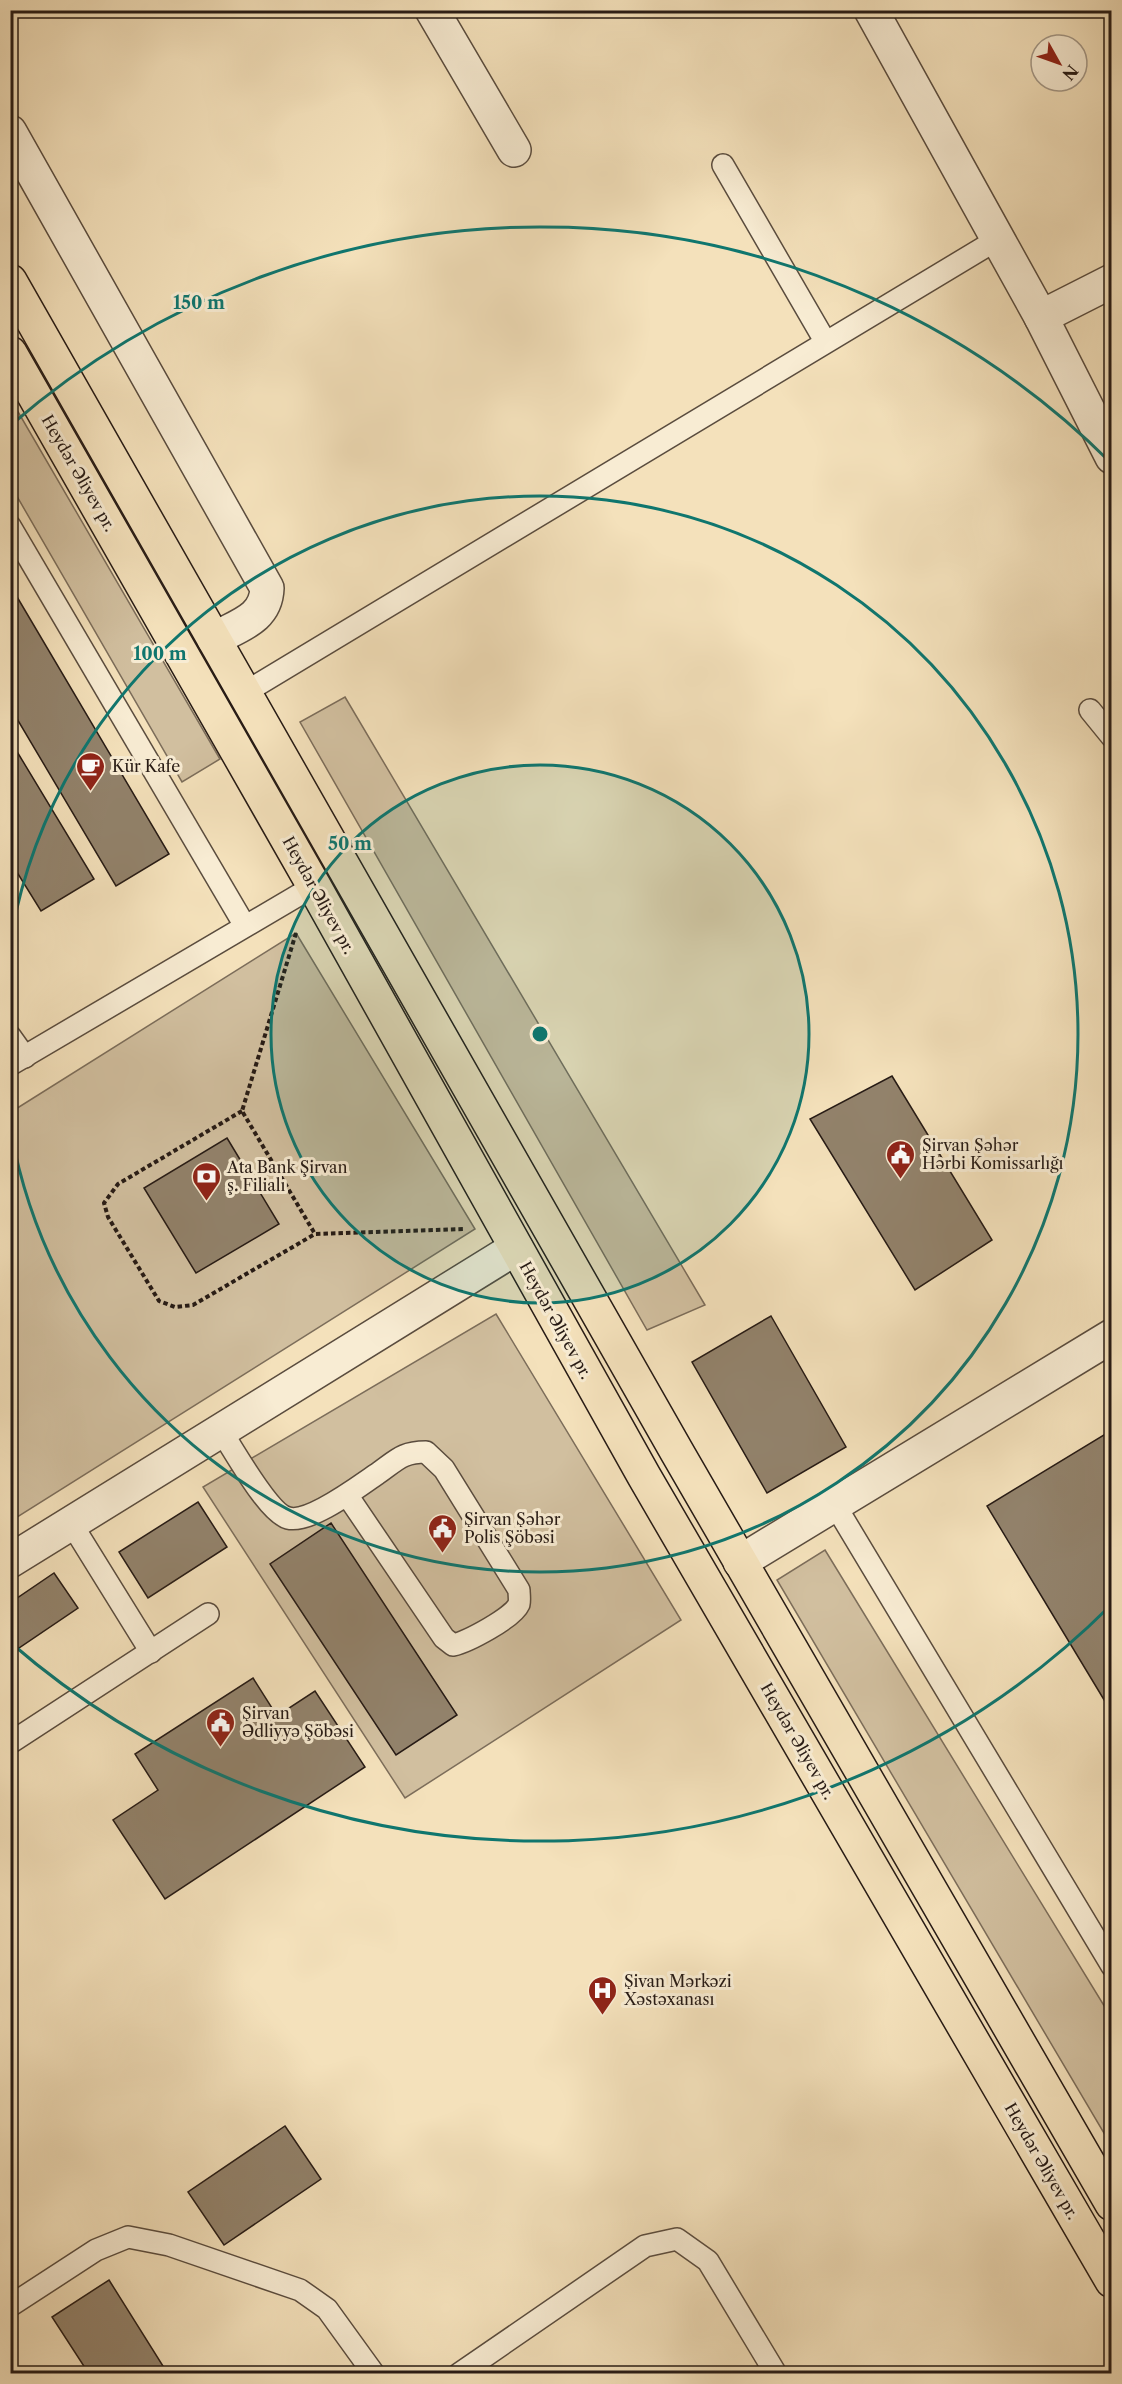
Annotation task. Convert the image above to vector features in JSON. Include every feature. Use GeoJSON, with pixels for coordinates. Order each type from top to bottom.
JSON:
{"type":"FeatureCollection","features":[{"type":"Feature","properties":{"kind":"main road"},"geometry":{"type":"LineString","coordinates":[[10,281],[740,1562],[1112,2204]]}},
{"type":"Feature","properties":{"kind":"main road","name":"Heydər Əliyev pr."},"geometry":{"type":"LineString","coordinates":[[10,353],[314,886],[644,1476],[1112,2281]]}},
{"type":"Feature","properties":{"kind":"street"},"geometry":{"type":"LineString","coordinates":[[432,10],[514,150]]}},
{"type":"Feature","properties":{"kind":"street"},"geometry":{"type":"LineString","coordinates":[[872,10],[1041,317],[1112,457]]}},
{"type":"Feature","properties":{"kind":"street"},"geometry":{"type":"LineString","coordinates":[[10,132],[267,588],[267,602],[260,612],[214,639]]}},
{"type":"Feature","properties":{"kind":"street"},"geometry":{"type":"LineString","coordinates":[[1041,317],[1112,280]]}},
{"type":"Feature","properties":{"kind":"street"},"geometry":{"type":"LineString","coordinates":[[10,1561],[516,1248]]}},
{"type":"Feature","properties":{"kind":"street"},"geometry":{"type":"LineString","coordinates":[[740,1562],[1112,1336]]}},
{"type":"Feature","properties":{"kind":"lane"},"geometry":{"type":"LineString","coordinates":[[723,165],[825,341]]}},
{"type":"Feature","properties":{"kind":"lane"},"geometry":{"type":"LineString","coordinates":[[244,693],[825,341],[998,239]]}},
{"type":"Feature","properties":{"kind":"lane"},"geometry":{"type":"LineString","coordinates":[[10,526],[245,926]]}},
{"type":"Feature","properties":{"kind":"lane"},"geometry":{"type":"LineString","coordinates":[[1089,710],[1112,737]]}},
{"type":"Feature","properties":{"kind":"lane"},"geometry":{"type":"LineString","coordinates":[[10,1036],[18,1061],[314,886]]}},
{"type":"Feature","properties":{"kind":"lane"},"geometry":{"type":"LineString","coordinates":[[221,1431],[272,1506],[288,1518],[304,1518],[347,1495],[408,1452],[426,1452],[444,1469],[519,1590],[519,1603],[513,1612],[465,1642],[453,1645],[444,1638],[347,1495]]}},
{"type":"Feature","properties":{"kind":"lane"},"geometry":{"type":"LineString","coordinates":[[835,1505],[1112,1966]]}},
{"type":"Feature","properties":{"kind":"lane"},"geometry":{"type":"LineString","coordinates":[[71,1523],[151,1652]]}},
{"type":"Feature","properties":{"kind":"lane"},"geometry":{"type":"LineString","coordinates":[[10,1743],[208,1614]]}},
{"type":"Feature","properties":{"kind":"lane"},"geometry":{"type":"LineString","coordinates":[[10,2306],[96,2250],[129,2237],[169,2245],[300,2290],[327,2309],[374,2373]]}},
{"type":"Feature","properties":{"kind":"lane"},"geometry":{"type":"LineString","coordinates":[[459,2373],[645,2246],[677,2239],[708,2260],[777,2373]]}},
{"type":"Feature","properties":{"kind":"path"},"geometry":{"type":"LineString","coordinates":[[296,933],[242,1111],[118,1184],[104,1203],[108,1217],[159,1301],[175,1307],[193,1305],[315,1234],[475,1229]]}},
{"type":"Feature","properties":{"kind":"path"},"geometry":{"type":"LineString","coordinates":[[242,1111],[315,1234]]}},
{"type":"Feature","properties":{"kind":"shaded area"},"geometry":{"type":"Polygon","coordinates":[[[10,398],[220,759],[182,782],[11,486],[10,398]]]}},
{"type":"Feature","properties":{"kind":"shaded area"},"geometry":{"type":"Polygon","coordinates":[[[345,697],[705,1305],[647,1330],[300,722],[345,697]]]}},
{"type":"Feature","properties":{"kind":"shaded area"},"geometry":{"type":"Polygon","coordinates":[[[296,933],[475,1229],[11,1521],[11,1112],[296,933]]]}},
{"type":"Feature","properties":{"kind":"shaded area","name":"Şirvan Şəhər Polis Şöbəsi"},"geometry":{"type":"Polygon","coordinates":[[[496,1314],[681,1620],[405,1798],[203,1487],[496,1314]]]}},
{"type":"Feature","properties":{"kind":"shaded area"},"geometry":{"type":"Polygon","coordinates":[[[825,1550],[1111,2017],[1111,2145],[777,1580],[825,1550]]]}},
{"type":"Feature","properties":{"kind":"building"},"geometry":{"type":"Polygon","coordinates":[[[10,585],[169,854],[116,886],[10,707],[10,585]]]}},
{"type":"Feature","properties":{"kind":"building"},"geometry":{"type":"Polygon","coordinates":[[[10,740],[94,879],[41,911],[10,861],[10,740]]]}},
{"type":"Feature","properties":{"kind":"building","name":"Şirvan Şəhər Hərbi Komissarlığı"},"geometry":{"type":"Polygon","coordinates":[[[892,1076],[992,1240],[915,1290],[810,1119],[892,1076]]]}},
{"type":"Feature","properties":{"kind":"building"},"geometry":{"type":"Polygon","coordinates":[[[227,1138],[279,1224],[196,1273],[144,1188],[227,1138]]]}},
{"type":"Feature","properties":{"kind":"building"},"geometry":{"type":"Polygon","coordinates":[[[771,1316],[846,1447],[767,1493],[692,1362],[771,1316]]]}},
{"type":"Feature","properties":{"kind":"building"},"geometry":{"type":"Polygon","coordinates":[[[1112,1430],[1112,1713],[987,1506],[1112,1430]]]}},
{"type":"Feature","properties":{"kind":"building"},"geometry":{"type":"Polygon","coordinates":[[[198,1502],[227,1547],[148,1598],[119,1552],[198,1502]]]}},
{"type":"Feature","properties":{"kind":"building"},"geometry":{"type":"Polygon","coordinates":[[[331,1523],[457,1715],[396,1755],[270,1564],[331,1523]]]}},
{"type":"Feature","properties":{"kind":"building"},"geometry":{"type":"Polygon","coordinates":[[[54,1573],[78,1608],[10,1654],[10,1603],[54,1573]]]}},
{"type":"Feature","properties":{"kind":"building"},"geometry":{"type":"Polygon","coordinates":[[[253,1678],[277,1716],[315,1691],[365,1767],[165,1899],[113,1820],[158,1790],[135,1754],[253,1678]]]}},
{"type":"Feature","properties":{"kind":"building"},"geometry":{"type":"Polygon","coordinates":[[[285,2126],[321,2179],[224,2245],[188,2192],[285,2126]]]}},
{"type":"Feature","properties":{"kind":"building"},"geometry":{"type":"Polygon","coordinates":[[[109,2280],[168,2374],[89,2374],[52,2317],[109,2280]]]}},
{"type":"Feature","properties":{"kind":"place","name":"Kür Kafe"},"geometry":{"type":"Point","coordinates":[91,792]}},
{"type":"Feature","properties":{"kind":"place","name":"Şirvan Şəhər Hərbi Komissarlığı"},"geometry":{"type":"Point","coordinates":[901,1180]}},
{"type":"Feature","properties":{"kind":"place","name":"Ata Bank Şirvan ş. Filialı"},"geometry":{"type":"Point","coordinates":[206,1202]}},
{"type":"Feature","properties":{"kind":"place","name":"Şirvan Şəhər Polis Şöbəsi"},"geometry":{"type":"Point","coordinates":[443,1554]}},
{"type":"Feature","properties":{"kind":"place","name":"Şirvan Ədliyyə Şöbəsi"},"geometry":{"type":"Point","coordinates":[221,1748]}},
{"type":"Feature","properties":{"kind":"place","name":"Şivan Mərkəzi Xəstəxanası"},"geometry":{"type":"Point","coordinates":[603,2016]}}]}
